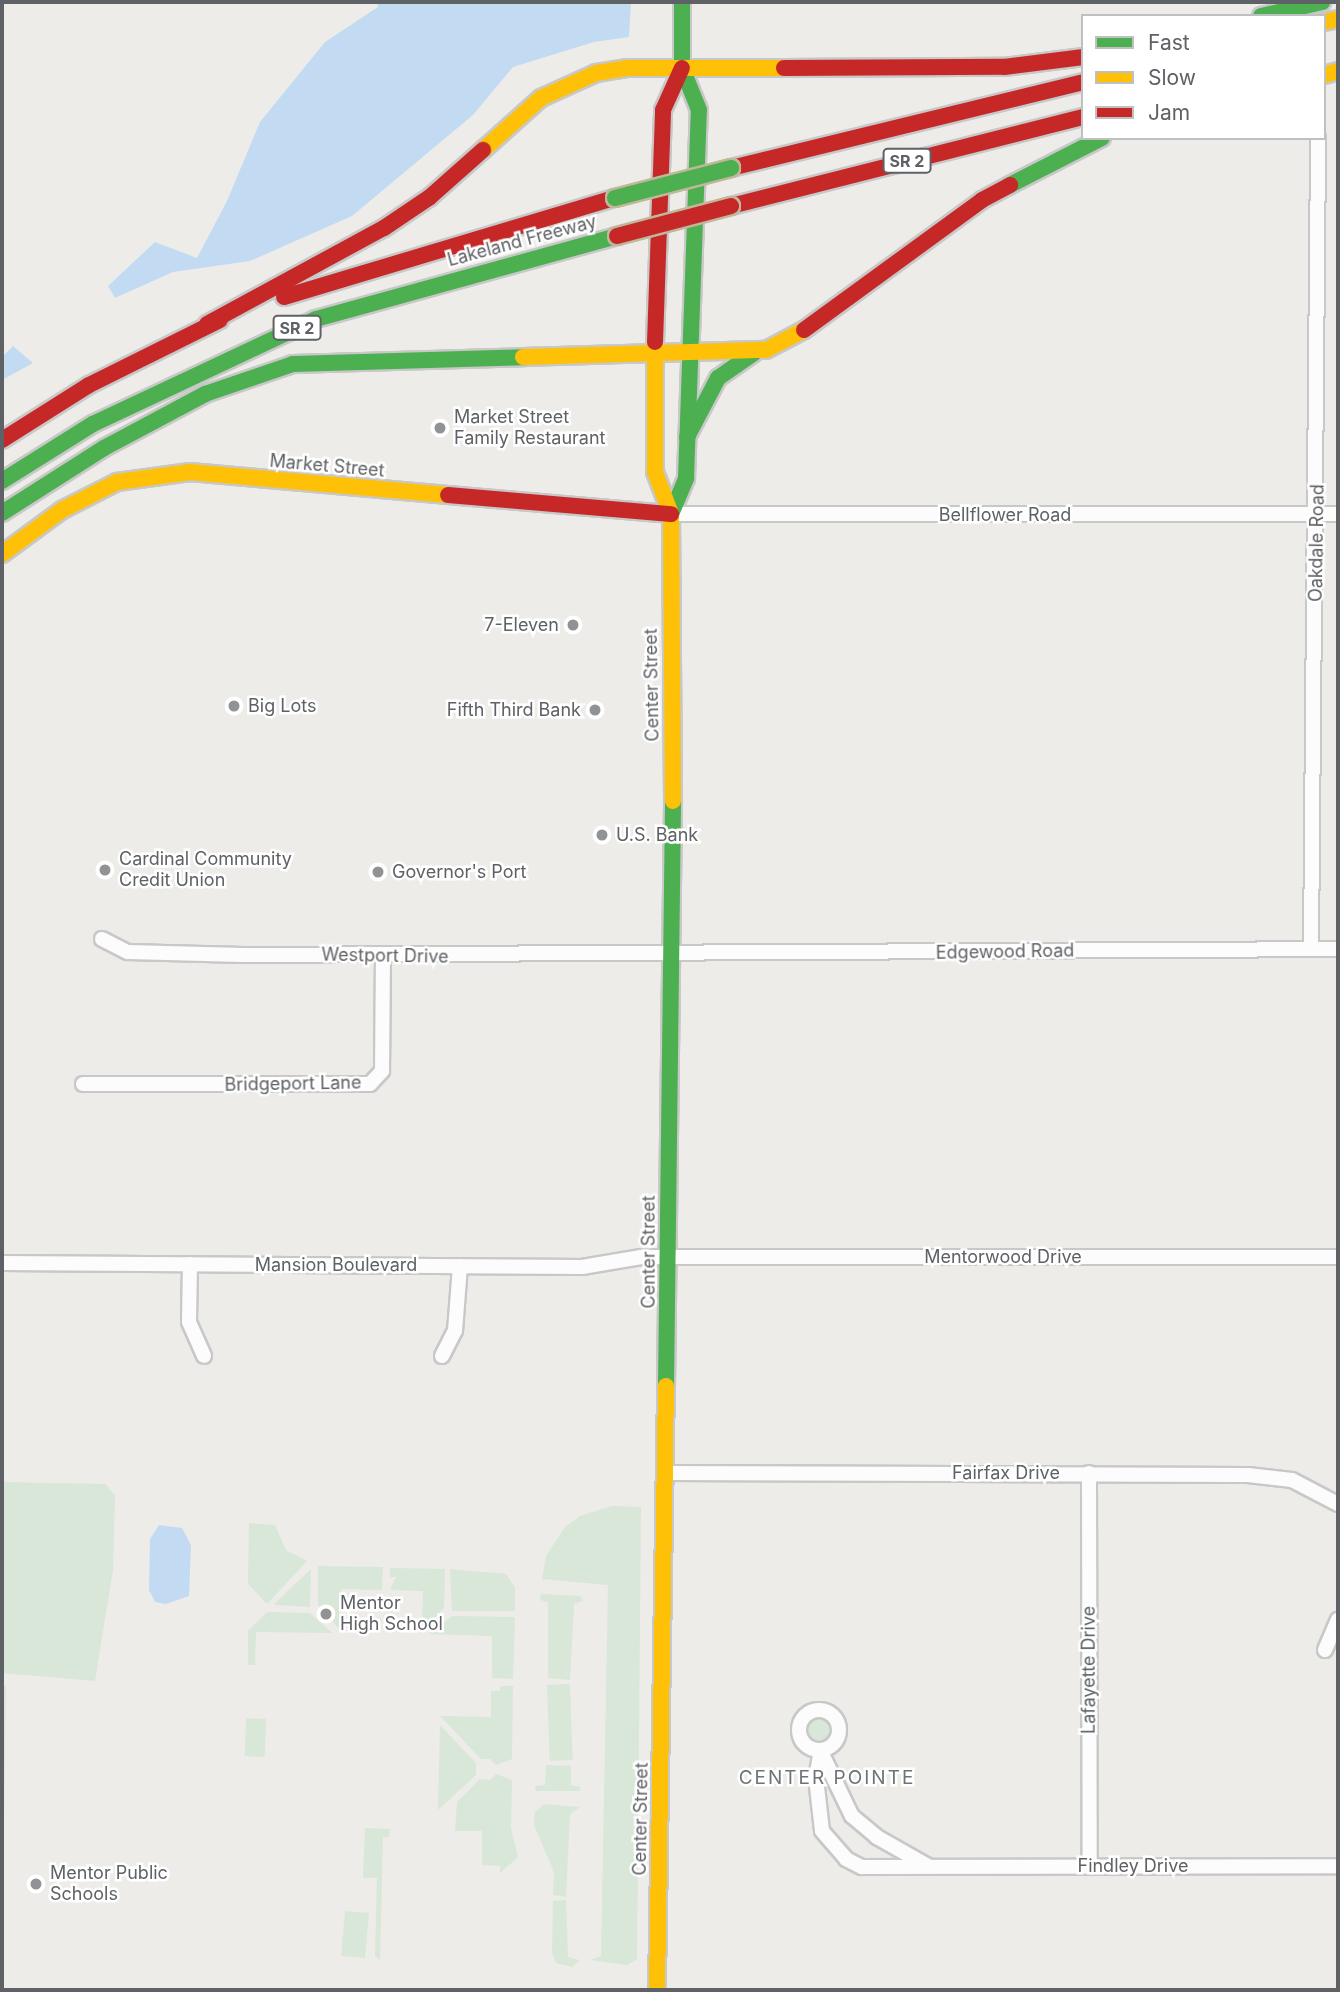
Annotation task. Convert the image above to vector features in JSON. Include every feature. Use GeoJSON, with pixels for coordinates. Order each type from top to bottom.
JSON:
{"type":"FeatureCollection","features":[{"type":"Feature","properties":{"kind":"main road","name":"Center Street"},"geometry":{"type":"LineString","coordinates":[[671,514],[686,478],[699,110],[682,68],[682,2]]}},
{"type":"Feature","properties":{"kind":"main road"},"geometry":{"type":"LineString","coordinates":[[1270,14],[1322,2]]}},
{"type":"Feature","properties":{"kind":"main road"},"geometry":{"type":"LineString","coordinates":[[207,324],[396,220],[430,197],[541,98],[568,82],[627,68],[1004,67],[1081,57]]}},
{"type":"Feature","properties":{"kind":"main road","name":"Center Street"},"geometry":{"type":"LineString","coordinates":[[657,1990],[667,1473],[671,514],[655,472],[656,356],[663,110],[682,68]]}},
{"type":"Feature","properties":{"kind":"main road","name":"Lakeland Freeway"},"geometry":{"type":"LineString","coordinates":[[2,440],[89,385],[207,324],[324,282],[615,198],[1081,82]]}},
{"type":"Feature","properties":{"kind":"main road","name":"Lakeland Freeway"},"geometry":{"type":"LineString","coordinates":[[2,481],[93,424],[316,319],[617,236],[1081,118]]}},
{"type":"Feature","properties":{"kind":"main road"},"geometry":{"type":"LineString","coordinates":[[687,437],[718,378],[757,352],[776,346],[812,326],[982,200],[1098,140]]}},
{"type":"Feature","properties":{"kind":"main road"},"geometry":{"type":"LineString","coordinates":[[2,513],[104,448],[205,394],[264,371],[317,362],[757,352]]}},
{"type":"Feature","properties":{"kind":"main road","name":"Market Street"},"geometry":{"type":"LineString","coordinates":[[2,554],[62,510],[117,482],[190,472],[671,514]]}},
{"type":"Feature","properties":{"kind":"street","name":"Oakdale Road"},"geometry":{"type":"LineString","coordinates":[[1311,948],[1318,514],[1318,140]]}},
{"type":"Feature","properties":{"kind":"street","name":"Bellflower Road"},"geometry":{"type":"LineString","coordinates":[[671,514],[1338,514]]}},
{"type":"Feature","properties":{"kind":"street","name":"Westport Drive"},"geometry":{"type":"LineString","coordinates":[[102,939],[128,952],[671,956]]}},
{"type":"Feature","properties":{"kind":"street","name":"Edgewood Road"},"geometry":{"type":"LineString","coordinates":[[671,956],[1338,948]]}},
{"type":"Feature","properties":{"kind":"street","name":"Bridgeport Lane"},"geometry":{"type":"LineString","coordinates":[[83,1084],[370,1084],[382,1071],[383,955]]}},
{"type":"Feature","properties":{"kind":"street","name":"Mentorwood Drive"},"geometry":{"type":"LineString","coordinates":[[669,1257],[1338,1257]]}},
{"type":"Feature","properties":{"kind":"street","name":"Mansion Boulevard"},"geometry":{"type":"LineString","coordinates":[[2,1263],[582,1268],[623,1258],[669,1257]]}},
{"type":"Feature","properties":{"kind":"street"},"geometry":{"type":"LineString","coordinates":[[190,1264],[189,1322],[204,1356]]}},
{"type":"Feature","properties":{"kind":"street"},"geometry":{"type":"LineString","coordinates":[[442,1356],[455,1331],[460,1266]]}},
{"type":"Feature","properties":{"kind":"street","name":"Fairfax Drive"},"geometry":{"type":"LineString","coordinates":[[667,1473],[1089,1473],[1281,1479],[1338,1504]]}},
{"type":"Feature","properties":{"kind":"street","name":"Lafayette Drive"},"geometry":{"type":"LineString","coordinates":[[1089,1473],[1090,1866]]}},
{"type":"Feature","properties":{"kind":"street"},"geometry":{"type":"LineString","coordinates":[[1325,1650],[1338,1620]]}},
{"type":"Feature","properties":{"kind":"street","name":"Findley Drive"},"geometry":{"type":"LineString","coordinates":[[928,1866],[877,1837],[852,1816],[821,1750],[818,1821],[836,1848],[862,1867],[901,1870],[928,1866],[1338,1866]]}},
{"type":"Feature","properties":{"kind":"green space"},"geometry":{"type":"Polygon","coordinates":[[[2,1482],[106,1484],[115,1496],[113,1570],[95,1681],[2,1673],[2,1482]]]}},
{"type":"Feature","properties":{"kind":"green space"},"geometry":{"type":"Polygon","coordinates":[[[612,1506],[641,1507],[637,1959],[627,1965],[590,1960],[601,1956],[608,1585],[542,1579],[546,1556],[565,1527],[580,1516],[612,1506]]]}},
{"type":"Feature","properties":{"kind":"green space"},"geometry":{"type":"Polygon","coordinates":[[[249,1523],[275,1525],[286,1550],[307,1561],[267,1604],[248,1584],[249,1523]]]}},
{"type":"Feature","properties":{"kind":"green space"},"geometry":{"type":"Polygon","coordinates":[[[318,1566],[383,1567],[382,1590],[341,1589],[340,1630],[318,1605],[318,1566]]]}},
{"type":"Feature","properties":{"kind":"green space"},"geometry":{"type":"Polygon","coordinates":[[[390,1568],[445,1569],[444,1608],[422,1631],[423,1591],[390,1590],[396,1577],[390,1577],[390,1568]]]}},
{"type":"Feature","properties":{"kind":"green space"},"geometry":{"type":"Polygon","coordinates":[[[311,1569],[310,1607],[274,1604],[311,1569]]]}},
{"type":"Feature","properties":{"kind":"green space"},"geometry":{"type":"Polygon","coordinates":[[[450,1569],[506,1574],[515,1587],[515,1611],[452,1611],[450,1569]]]}},
{"type":"Feature","properties":{"kind":"green space"},"geometry":{"type":"Polygon","coordinates":[[[541,1594],[580,1596],[583,1601],[574,1604],[570,1680],[548,1678],[548,1602],[540,1600],[541,1594]]]}},
{"type":"Feature","properties":{"kind":"green space"},"geometry":{"type":"Polygon","coordinates":[[[267,1612],[310,1613],[332,1633],[256,1632],[255,1665],[248,1665],[248,1631],[267,1612]]]}},
{"type":"Feature","properties":{"kind":"green space"},"geometry":{"type":"Polygon","coordinates":[[[452,1616],[515,1617],[513,1679],[492,1678],[492,1636],[429,1634],[452,1616]]]}},
{"type":"Feature","properties":{"kind":"green space"},"geometry":{"type":"Polygon","coordinates":[[[570,1684],[573,1760],[550,1761],[547,1685],[570,1684]]]}},
{"type":"Feature","properties":{"kind":"green space"},"geometry":{"type":"Polygon","coordinates":[[[2,1686],[6,1686],[3,1888],[2,1888],[2,1686]]]}},
{"type":"Feature","properties":{"kind":"green space"},"geometry":{"type":"Polygon","coordinates":[[[500,1686],[513,1686],[512,1759],[496,1765],[490,1759],[481,1759],[440,1716],[491,1717],[491,1691],[500,1691],[500,1686]]]}},
{"type":"Feature","properties":{"kind":"green space"},"geometry":{"type":"Polygon","coordinates":[[[819,1713],[830,1718],[835,1729],[830,1740],[819,1745],[808,1740],[803,1729],[808,1718],[819,1713]]]}},
{"type":"Feature","properties":{"kind":"green space"},"geometry":{"type":"Polygon","coordinates":[[[246,1718],[266,1719],[265,1757],[245,1756],[246,1718]]]}},
{"type":"Feature","properties":{"kind":"green space"},"geometry":{"type":"Polygon","coordinates":[[[440,1725],[476,1763],[476,1775],[438,1810],[440,1725]]]}},
{"type":"Feature","properties":{"kind":"green space"},"geometry":{"type":"Polygon","coordinates":[[[546,1765],[571,1766],[571,1785],[580,1787],[580,1791],[536,1791],[535,1786],[545,1785],[546,1765]]]}},
{"type":"Feature","properties":{"kind":"green space"},"geometry":{"type":"Polygon","coordinates":[[[496,1774],[512,1780],[511,1828],[518,1857],[500,1873],[500,1866],[482,1865],[482,1831],[455,1831],[457,1802],[480,1779],[490,1780],[496,1774]]]}},
{"type":"Feature","properties":{"kind":"green space"},"geometry":{"type":"Polygon","coordinates":[[[544,1804],[580,1807],[570,1814],[566,1897],[553,1895],[554,1872],[534,1825],[535,1812],[544,1804]]]}},
{"type":"Feature","properties":{"kind":"green space"},"geometry":{"type":"Polygon","coordinates":[[[365,1828],[390,1829],[389,1837],[383,1837],[380,1960],[375,1956],[377,1878],[363,1878],[365,1828]]]}},
{"type":"Feature","properties":{"kind":"green space"},"geometry":{"type":"Polygon","coordinates":[[[566,1900],[568,1957],[579,1960],[573,1967],[556,1963],[552,1952],[553,1901],[566,1900]]]}},
{"type":"Feature","properties":{"kind":"green space"},"geometry":{"type":"Polygon","coordinates":[[[345,1911],[369,1913],[365,1958],[341,1956],[345,1911]]]}},
{"type":"Feature","properties":{"kind":"water"},"geometry":{"type":"Polygon","coordinates":[[[377,2],[631,2],[629,37],[594,42],[513,67],[473,115],[352,216],[250,261],[173,272],[115,298],[108,286],[155,242],[197,258],[227,201],[260,122],[325,42],[378,7],[377,2]]]}},
{"type":"Feature","properties":{"kind":"water"},"geometry":{"type":"Polygon","coordinates":[[[13,346],[33,363],[2,380],[2,357],[13,346]]]}},
{"type":"Feature","properties":{"kind":"water"},"geometry":{"type":"Polygon","coordinates":[[[159,1525],[182,1528],[191,1545],[189,1596],[166,1604],[155,1602],[149,1590],[150,1539],[159,1525]]]}},
{"type":"Feature","properties":{"kind":"traffic: fast"},"geometry":{"type":"LineString","coordinates":[[671,514],[686,478],[699,110],[682,68],[682,2]]}},
{"type":"Feature","properties":{"kind":"traffic: fast"},"geometry":{"type":"LineString","coordinates":[[1270,14],[1322,2]]}},
{"type":"Feature","properties":{"kind":"traffic: fast"},"geometry":{"type":"LineString","coordinates":[[1010,185],[1098,140]]}},
{"type":"Feature","properties":{"kind":"traffic: fast"},"geometry":{"type":"LineString","coordinates":[[615,198],[731,168]]}},
{"type":"Feature","properties":{"kind":"traffic: fast"},"geometry":{"type":"LineString","coordinates":[[2,481],[93,424],[316,319],[617,236]]}},
{"type":"Feature","properties":{"kind":"traffic: fast"},"geometry":{"type":"LineString","coordinates":[[687,437],[718,378],[754,353]]}},
{"type":"Feature","properties":{"kind":"traffic: fast"},"geometry":{"type":"LineString","coordinates":[[2,513],[104,448],[205,394],[293,364],[523,357]]}},
{"type":"Feature","properties":{"kind":"traffic: fast"},"geometry":{"type":"LineString","coordinates":[[666,1386],[673,801]]}},
{"type":"Feature","properties":{"kind":"traffic: slow"},"geometry":{"type":"LineString","coordinates":[[1326,22],[1338,19]]}},
{"type":"Feature","properties":{"kind":"traffic: slow"},"geometry":{"type":"LineString","coordinates":[[483,150],[541,98],[596,73],[627,68],[784,68]]}},
{"type":"Feature","properties":{"kind":"traffic: slow"},"geometry":{"type":"LineString","coordinates":[[1326,74],[1338,71]]}},
{"type":"Feature","properties":{"kind":"traffic: slow"},"geometry":{"type":"LineString","coordinates":[[523,357],[766,350],[804,330]]}},
{"type":"Feature","properties":{"kind":"traffic: slow"},"geometry":{"type":"LineString","coordinates":[[655,342],[655,472],[671,514],[673,801]]}},
{"type":"Feature","properties":{"kind":"traffic: slow"},"geometry":{"type":"LineString","coordinates":[[2,554],[62,510],[117,482],[190,472],[448,495]]}},
{"type":"Feature","properties":{"kind":"traffic: slow"},"geometry":{"type":"LineString","coordinates":[[657,1990],[666,1386]]}},
{"type":"Feature","properties":{"kind":"traffic: jam"},"geometry":{"type":"LineString","coordinates":[[784,68],[1004,67],[1081,57]]}},
{"type":"Feature","properties":{"kind":"traffic: jam"},"geometry":{"type":"LineString","coordinates":[[655,342],[663,110],[682,68]]}},
{"type":"Feature","properties":{"kind":"traffic: jam"},"geometry":{"type":"LineString","coordinates":[[731,168],[1081,82]]}},
{"type":"Feature","properties":{"kind":"traffic: jam"},"geometry":{"type":"LineString","coordinates":[[731,206],[1081,118]]}},
{"type":"Feature","properties":{"kind":"traffic: jam"},"geometry":{"type":"LineString","coordinates":[[207,324],[384,228],[430,197],[483,150]]}},
{"type":"Feature","properties":{"kind":"traffic: jam"},"geometry":{"type":"LineString","coordinates":[[804,330],[982,200],[1010,185]]}},
{"type":"Feature","properties":{"kind":"traffic: jam"},"geometry":{"type":"LineString","coordinates":[[284,297],[615,198]]}},
{"type":"Feature","properties":{"kind":"traffic: jam"},"geometry":{"type":"LineString","coordinates":[[617,236],[731,206]]}},
{"type":"Feature","properties":{"kind":"traffic: jam"},"geometry":{"type":"LineString","coordinates":[[2,440],[89,385],[220,320]]}},
{"type":"Feature","properties":{"kind":"traffic: jam"},"geometry":{"type":"LineString","coordinates":[[448,495],[671,514]]}},
{"type":"Feature","properties":{"kind":"place","name":"Market Street Family Restaurant"},"geometry":{"type":"Point","coordinates":[440,428]}},
{"type":"Feature","properties":{"kind":"place","name":"7-Eleven"},"geometry":{"type":"Point","coordinates":[573,625]}},
{"type":"Feature","properties":{"kind":"place","name":"Big Lots"},"geometry":{"type":"Point","coordinates":[234,706]}},
{"type":"Feature","properties":{"kind":"place","name":"Fifth Third Bank"},"geometry":{"type":"Point","coordinates":[595,710]}},
{"type":"Feature","properties":{"kind":"place","name":"U.S. Bank"},"geometry":{"type":"Point","coordinates":[602,835]}},
{"type":"Feature","properties":{"kind":"place","name":"Cardinal Community Credit Union"},"geometry":{"type":"Point","coordinates":[105,870]}},
{"type":"Feature","properties":{"kind":"place","name":"Governor's Port"},"geometry":{"type":"Point","coordinates":[378,872]}},
{"type":"Feature","properties":{"kind":"place","name":"Mentor High School"},"geometry":{"type":"Point","coordinates":[326,1614]}},
{"type":"Feature","properties":{"kind":"place","name":"Mentor Public Schools"},"geometry":{"type":"Point","coordinates":[36,1884]}},
{"type":"Feature","properties":{"kind":"district","name":"CENTER POINTE"},"geometry":{"type":"Point","coordinates":[827,1778]}}]}
